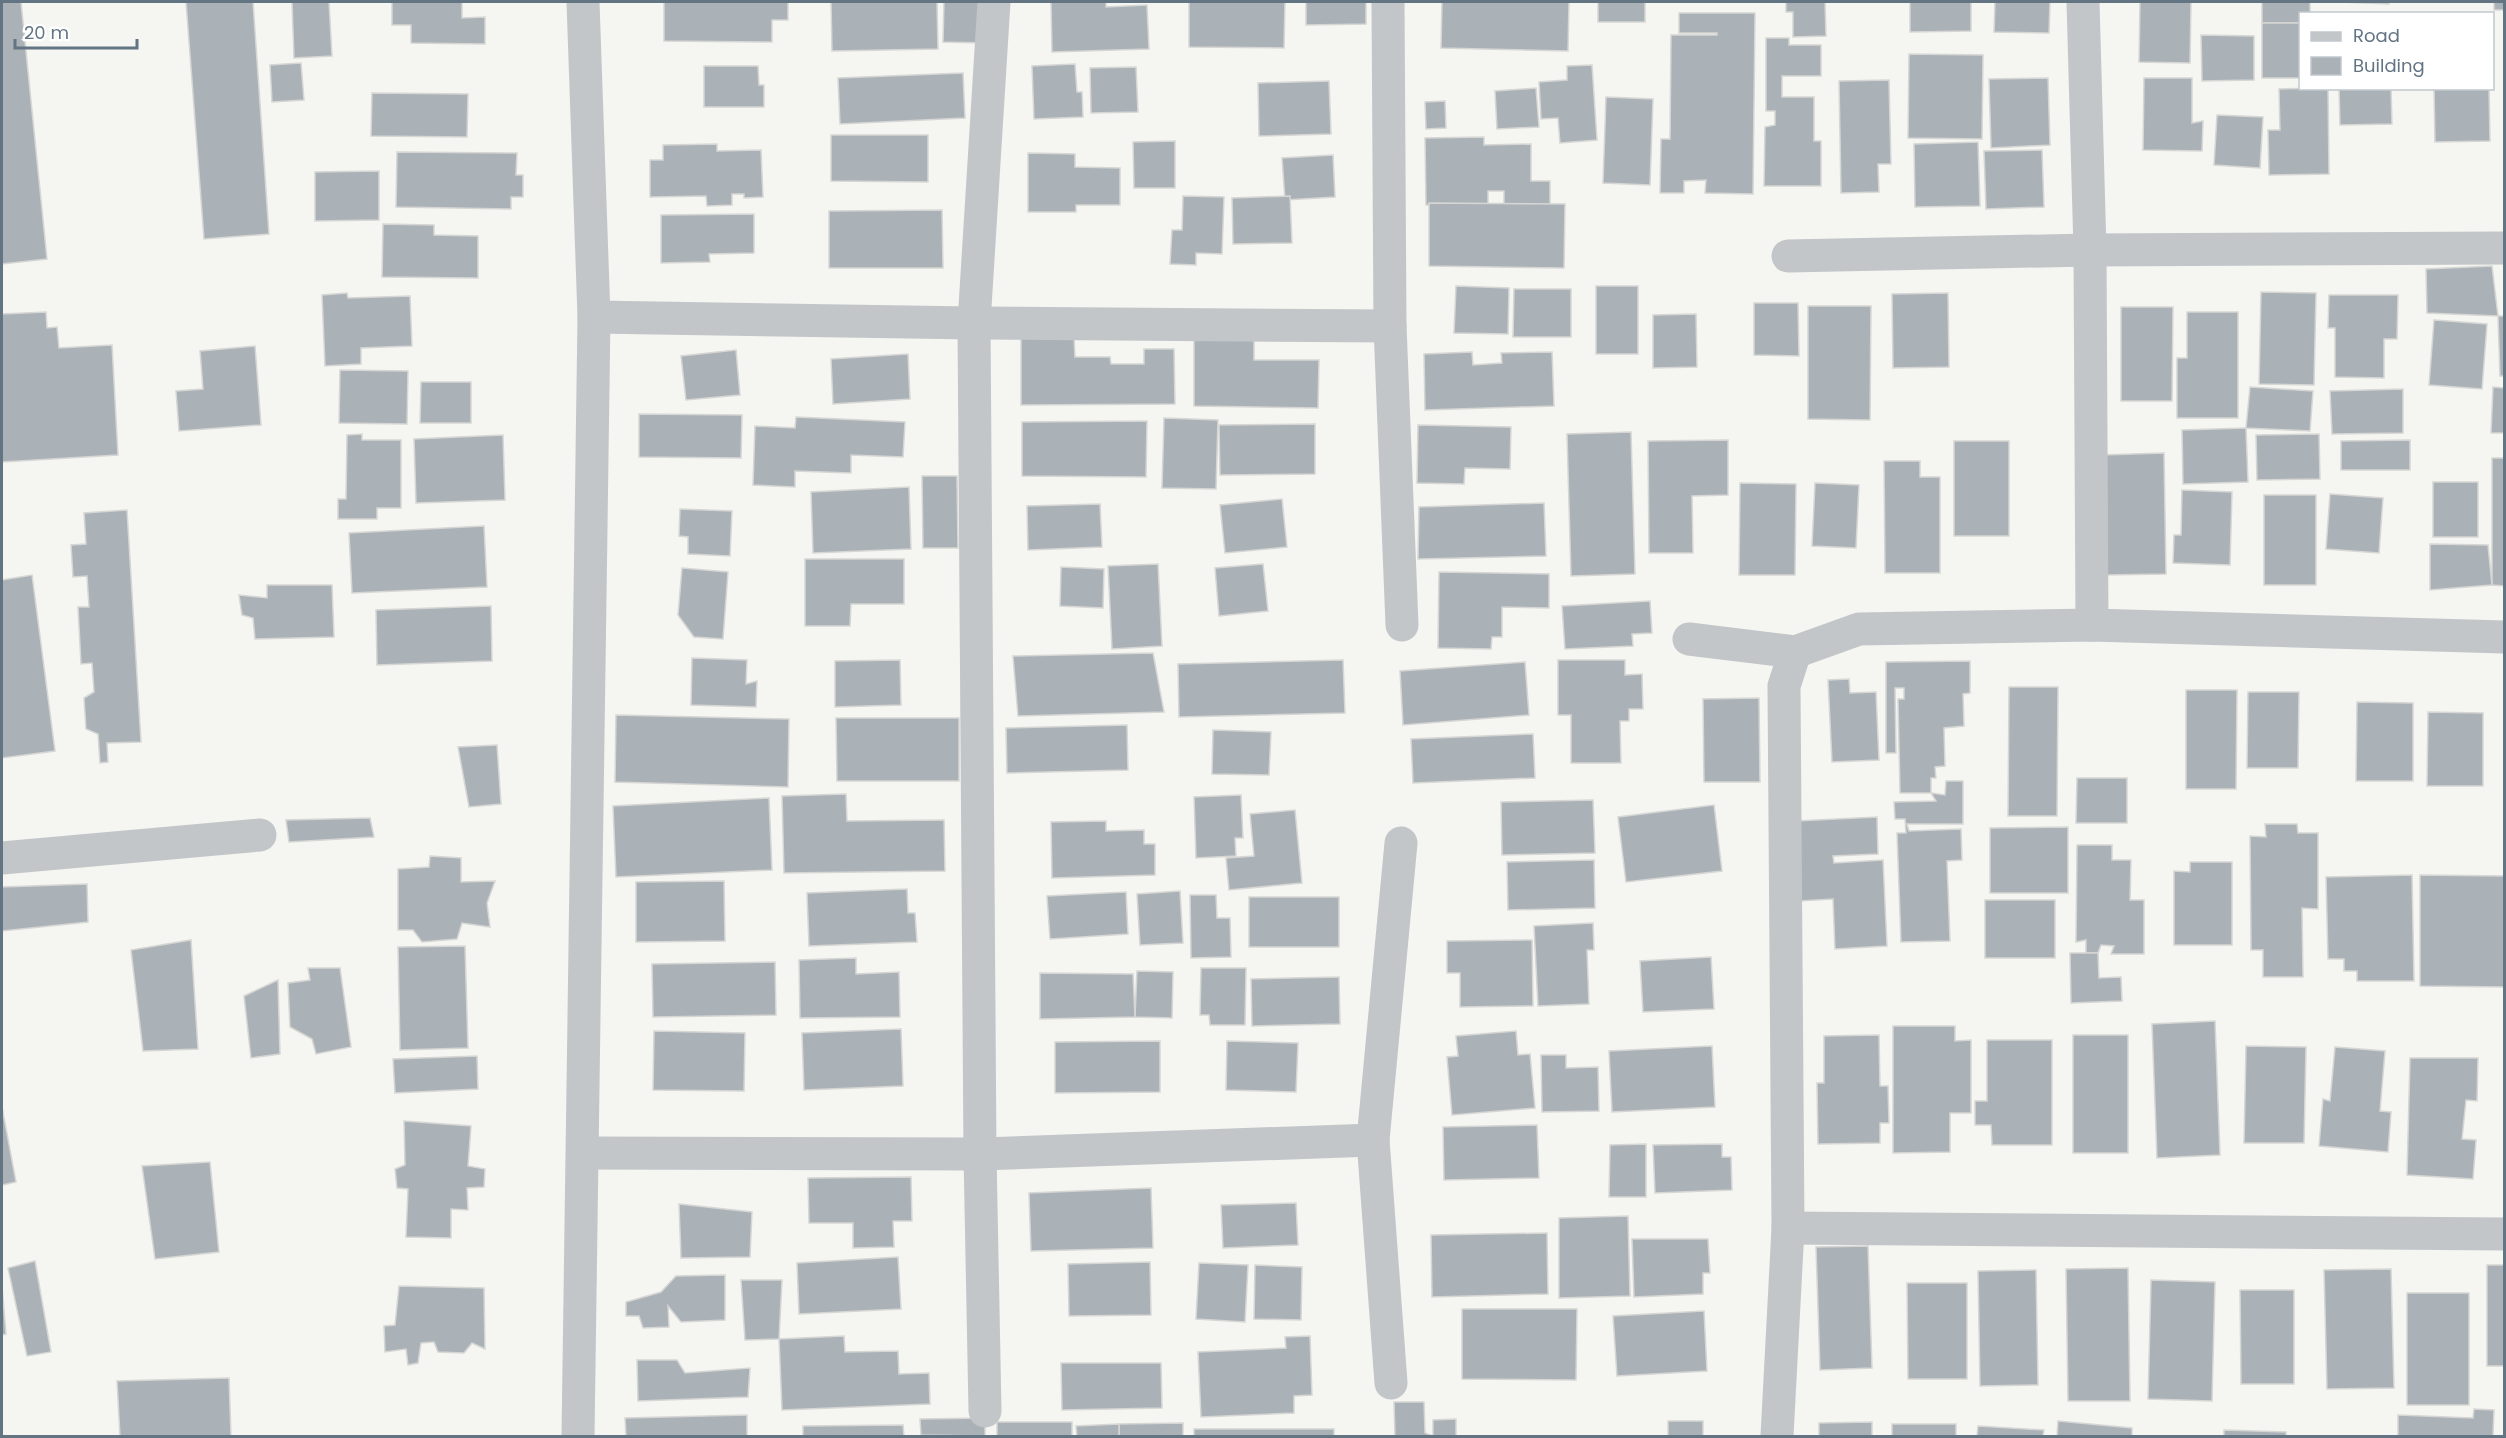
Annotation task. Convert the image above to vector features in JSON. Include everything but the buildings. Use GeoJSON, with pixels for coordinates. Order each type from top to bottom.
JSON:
{"type":"FeatureCollection","features":[{"type":"Feature","properties":{"kind":"street"},"geometry":{"type":"LineString","coordinates":[[578,1437],[584,1153],[594,317],[583,2]]}},
{"type":"Feature","properties":{"kind":"street"},"geometry":{"type":"LineString","coordinates":[[985,1411],[980,1154],[974,323],[994,2]]}},
{"type":"Feature","properties":{"kind":"street"},"geometry":{"type":"LineString","coordinates":[[1388,2],[1390,326],[1402,625]]}},
{"type":"Feature","properties":{"kind":"street"},"geometry":{"type":"LineString","coordinates":[[2083,2],[2090,250],[2092,625]]}},
{"type":"Feature","properties":{"kind":"street"},"geometry":{"type":"LineString","coordinates":[[1788,256],[2090,250],[2505,248]]}},
{"type":"Feature","properties":{"kind":"street"},"geometry":{"type":"LineString","coordinates":[[594,317],[1390,326]]}},
{"type":"Feature","properties":{"kind":"street"},"geometry":{"type":"LineString","coordinates":[[1689,639],[1795,652],[1859,629],[2092,625],[2505,637]]}},
{"type":"Feature","properties":{"kind":"street"},"geometry":{"type":"LineString","coordinates":[[1777,1437],[1788,1228],[1784,686],[1795,652]]}},
{"type":"Feature","properties":{"kind":"street"},"geometry":{"type":"LineString","coordinates":[[2,858],[260,835]]}},
{"type":"Feature","properties":{"kind":"street"},"geometry":{"type":"LineString","coordinates":[[1391,1383],[1373,1140],[1401,843]]}},
{"type":"Feature","properties":{"kind":"street"},"geometry":{"type":"LineString","coordinates":[[584,1153],[980,1154],[1373,1140]]}},
{"type":"Feature","properties":{"kind":"street"},"geometry":{"type":"LineString","coordinates":[[1788,1228],[2505,1234]]}}]}
